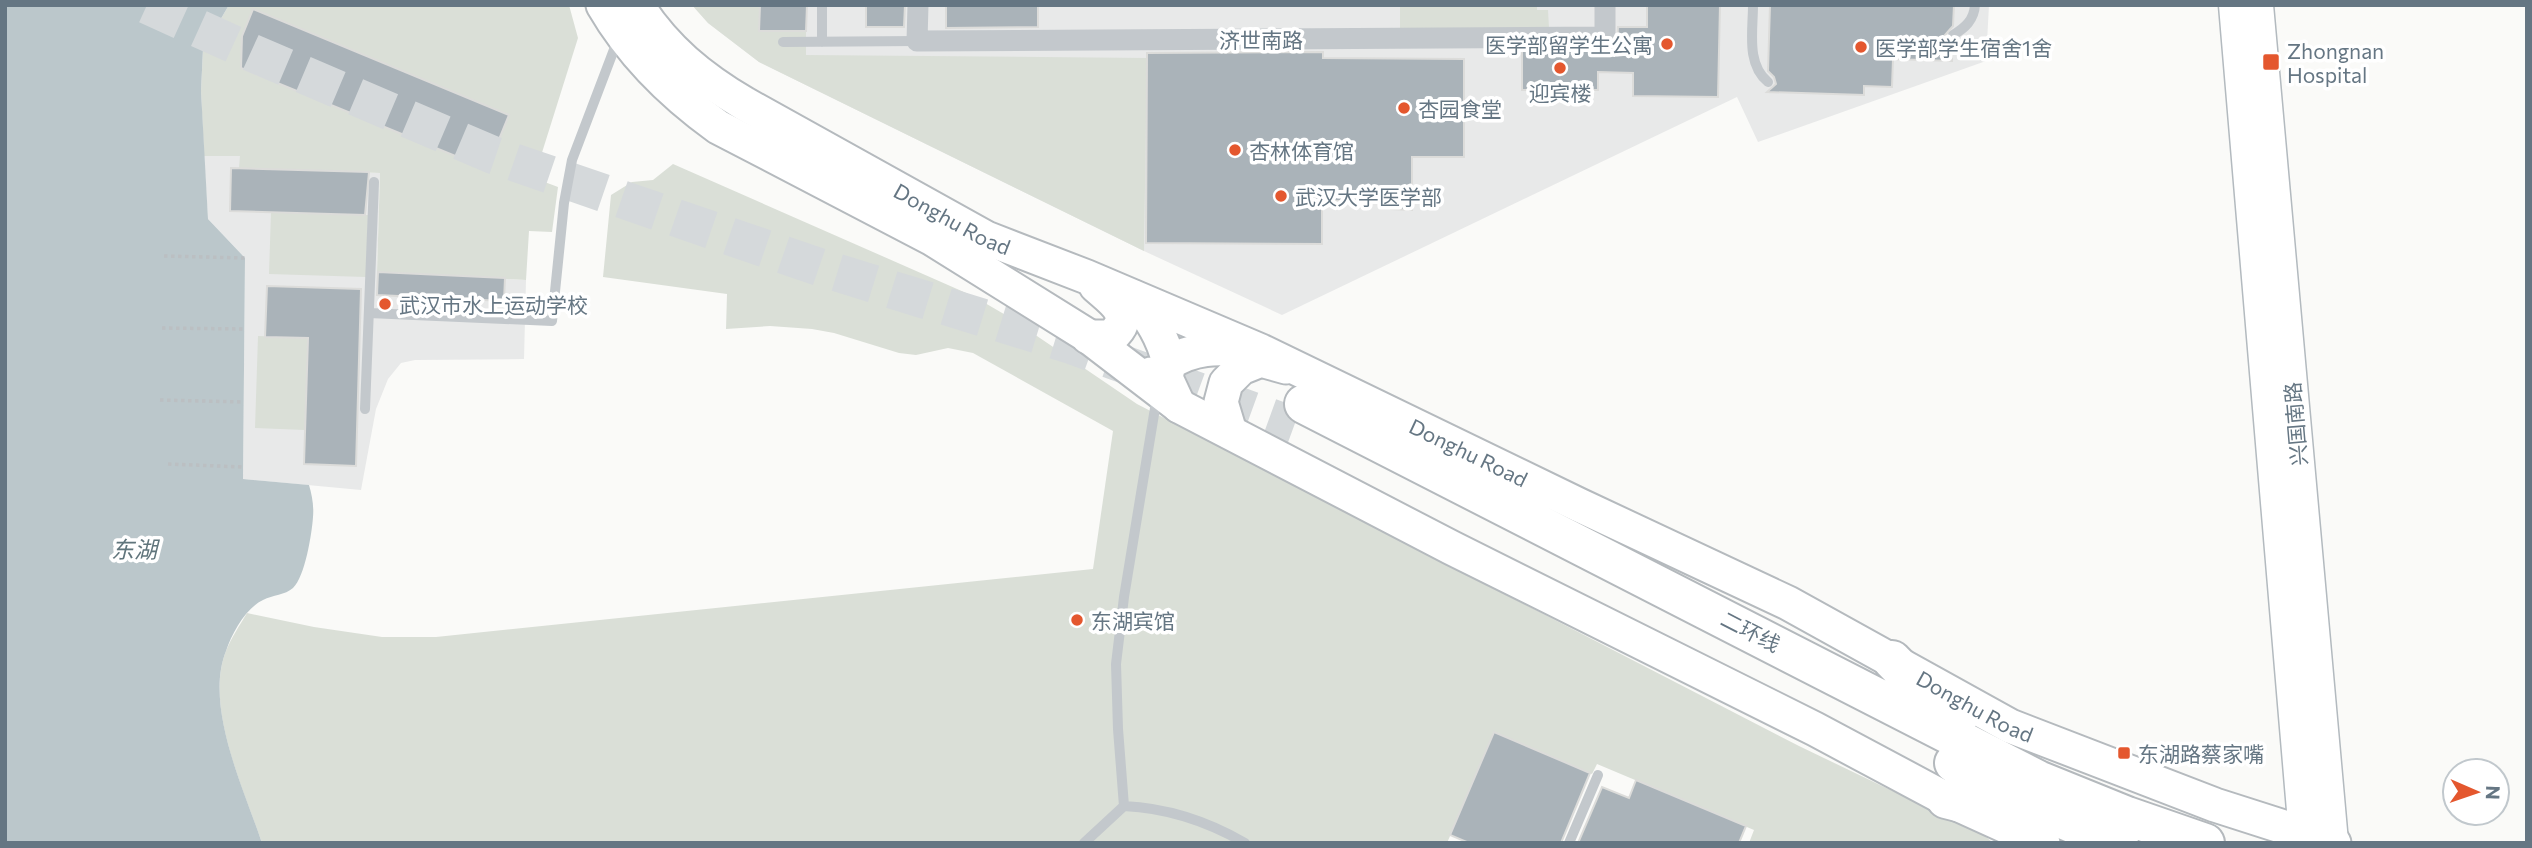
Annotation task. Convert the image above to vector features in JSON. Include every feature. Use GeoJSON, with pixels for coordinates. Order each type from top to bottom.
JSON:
{"type":"FeatureCollection","features":[{"type":"Feature","properties":{"kind":"highway","name":"二环线"},"geometry":{"type":"LineString","coordinates":[[1302,401],[2038,780],[2127,816],[2205,843]]}},
{"type":"Feature","properties":{"kind":"highway","name":"二环线"},"geometry":{"type":"LineString","coordinates":[[1302,401],[2017,800],[2119,843]]}},
{"type":"Feature","properties":{"kind":"highway"},"geometry":{"type":"LineString","coordinates":[[1892,660],[1939,708],[2038,780]]}},
{"type":"Feature","properties":{"kind":"highway"},"geometry":{"type":"LineString","coordinates":[[1946,799],[2119,843]]}},
{"type":"Feature","properties":{"kind":"main road","name":"Donghu Road"},"geometry":{"type":"LineString","coordinates":[[603,5],[642,61],[669,88],[718,127],[931,238],[1161,384],[1230,432],[1452,548],[1815,729],[2002,830],[2043,843]]}},
{"type":"Feature","properties":{"kind":"main road","name":"Donghu Road"},"geometry":{"type":"LineString","coordinates":[[637,5],[678,57],[725,93],[986,238],[1087,277],[1261,351],[1302,401],[1579,505],[1788,603],[2010,726],[2215,805],[2324,840]]}},
{"type":"Feature","properties":{"kind":"main road","name":"兴国南路"},"geometry":{"type":"LineString","coordinates":[[2234,5],[2324,840]]}},
{"type":"Feature","properties":{"kind":"main road","name":"兴国南路"},"geometry":{"type":"LineString","coordinates":[[2258,5],[2324,840]]}},
{"type":"Feature","properties":{"kind":"main road"},"geometry":{"type":"LineString","coordinates":[[1087,277],[1120,307],[1122,318],[1120,329],[1111,337],[1088,337]]}},
{"type":"Feature","properties":{"kind":"main road"},"geometry":{"type":"LineString","coordinates":[[1133,297],[1152,320],[1165,344],[1161,384]]}},
{"type":"Feature","properties":{"kind":"main road"},"geometry":{"type":"LineString","coordinates":[[1161,384],[1178,358],[1208,347],[1261,351]]}},
{"type":"Feature","properties":{"kind":"main road"},"geometry":{"type":"LineString","coordinates":[[1230,432],[1221,402],[1226,383],[1241,368],[1261,360],[1302,401]]}},
{"type":"Feature","properties":{"kind":"street"},"geometry":{"type":"LineString","coordinates":[[918,5],[918,41]]}},
{"type":"Feature","properties":{"kind":"street","name":"济世南路"},"geometry":{"type":"LineString","coordinates":[[918,41],[1605,37],[1605,5]]}},
{"type":"Feature","properties":{"kind":"lane"},"geometry":{"type":"LineString","coordinates":[[822,5],[822,42]]}},
{"type":"Feature","properties":{"kind":"lane"},"geometry":{"type":"LineString","coordinates":[[1753,5],[1754,59],[1758,73],[1768,82]]}},
{"type":"Feature","properties":{"kind":"lane"},"geometry":{"type":"LineString","coordinates":[[1953,35],[1967,25],[1975,5]]}},
{"type":"Feature","properties":{"kind":"lane"},"geometry":{"type":"LineString","coordinates":[[369,313],[552,321],[564,203],[572,160],[620,33]]}},
{"type":"Feature","properties":{"kind":"lane"},"geometry":{"type":"LineString","coordinates":[[783,42],[918,41]]}},
{"type":"Feature","properties":{"kind":"lane"},"geometry":{"type":"LineString","coordinates":[[365,409],[374,182]]}},
{"type":"Feature","properties":{"kind":"lane"},"geometry":{"type":"LineString","coordinates":[[1124,806],[1116,664],[1124,597],[1161,384]]}},
{"type":"Feature","properties":{"kind":"lane"},"geometry":{"type":"LineString","coordinates":[[1569,843],[1598,775]]}},
{"type":"Feature","properties":{"kind":"lane"},"geometry":{"type":"LineString","coordinates":[[1084,843],[1124,806],[1172,811],[1245,843]]}},
{"type":"Feature","properties":{"kind":"path"},"geometry":{"type":"LineString","coordinates":[[164,256],[245,258]]}},
{"type":"Feature","properties":{"kind":"path"},"geometry":{"type":"LineString","coordinates":[[162,328],[244,329]]}},
{"type":"Feature","properties":{"kind":"path"},"geometry":{"type":"LineString","coordinates":[[160,400],[243,402]]}},
{"type":"Feature","properties":{"kind":"path"},"geometry":{"type":"LineString","coordinates":[[168,464],[243,467]]}},
{"type":"Feature","properties":{"kind":"shaded area"},"geometry":{"type":"Polygon","coordinates":[[[229,5],[569,5],[578,38],[534,178],[558,187],[552,232],[529,231],[526,280],[377,272],[380,173],[239,168],[240,156],[204,156],[201,91],[203,49],[229,5]]]}},
{"type":"Feature","properties":{"kind":"shaded area","name":"武汉大学医学部"},"geometry":{"type":"Polygon","coordinates":[[[692,5],[1989,5],[1986,61],[1758,142],[1737,97],[1282,315],[1144,251],[759,62],[708,23],[692,5]]]}},
{"type":"Feature","properties":{"kind":"shaded area"},"geometry":{"type":"Polygon","coordinates":[[[692,5],[760,5],[759,31],[806,31],[806,55],[1147,58],[1144,251],[759,62],[708,23],[692,5]]]}},
{"type":"Feature","properties":{"kind":"shaded area"},"geometry":{"type":"Polygon","coordinates":[[[1400,5],[1537,5],[1537,10],[1548,10],[1549,28],[1400,30],[1400,5]]]}},
{"type":"Feature","properties":{"kind":"shaded area","name":"武汉市水上运动学校"},"geometry":{"type":"Polygon","coordinates":[[[204,156],[240,156],[240,168],[380,173],[377,272],[526,280],[524,359],[415,360],[401,363],[388,379],[376,409],[361,490],[243,479],[245,258],[208,219],[204,156]]]}},
{"type":"Feature","properties":{"kind":"shaded area","name":"东湖宾馆"},"geometry":{"type":"Polygon","coordinates":[[[673,164],[973,296],[1009,317],[1137,404],[1799,746],[1984,835],[1993,843],[1749,843],[1754,830],[1597,764],[1592,774],[1495,732],[1447,843],[262,843],[229,748],[220,697],[220,673],[226,651],[247,613],[382,637],[436,637],[1093,569],[1113,431],[973,353],[948,348],[916,355],[899,353],[812,329],[770,326],[726,329],[727,294],[603,277],[611,195],[632,182],[653,180],[673,164]]]}},
{"type":"Feature","properties":{"kind":"shaded area"},"geometry":{"type":"Polygon","coordinates":[[[271,212],[368,215],[366,277],[269,274],[271,212]]]}},
{"type":"Feature","properties":{"kind":"shaded area"},"geometry":{"type":"Polygon","coordinates":[[[258,336],[308,338],[305,430],[255,428],[258,336]]]}},
{"type":"Feature","properties":{"kind":"water","name":"东湖"},"geometry":{"type":"Polygon","coordinates":[[[5,5],[229,5],[203,49],[201,91],[208,219],[245,258],[243,479],[309,485],[313,509],[311,533],[301,575],[293,588],[267,598],[245,615],[229,644],[220,673],[223,722],[229,747],[262,843],[5,843],[5,5]]]}},
{"type":"Feature","properties":{"kind":"building"},"geometry":{"type":"Polygon","coordinates":[[[760,5],[807,5],[806,31],[759,31],[760,5]]]}},
{"type":"Feature","properties":{"kind":"building"},"geometry":{"type":"Polygon","coordinates":[[[866,5],[905,5],[904,27],[866,27],[866,5]]]}},
{"type":"Feature","properties":{"kind":"building"},"geometry":{"type":"Polygon","coordinates":[[[946,5],[1038,5],[1038,27],[946,28],[946,5]]]}},
{"type":"Feature","properties":{"kind":"building","name":"医学部留学生公寓"},"geometry":{"type":"Polygon","coordinates":[[[1647,5],[1720,5],[1718,97],[1633,96],[1633,73],[1598,72],[1598,90],[1522,90],[1522,51],[1611,49],[1617,43],[1618,27],[1647,27],[1647,5]]]}},
{"type":"Feature","properties":{"kind":"building","name":"医学部学生宿舍1舍"},"geometry":{"type":"Polygon","coordinates":[[[1770,5],[1954,5],[1953,26],[1945,35],[1952,43],[1952,61],[1893,59],[1892,87],[1864,86],[1864,95],[1767,92],[1776,84],[1768,71],[1770,5]]]}},
{"type":"Feature","properties":{"kind":"building"},"geometry":{"type":"Polygon","coordinates":[[[253,9],[509,115],[487,169],[241,68],[242,36],[253,9]]]}},
{"type":"Feature","properties":{"kind":"building","name":"杏林体育馆"},"geometry":{"type":"Polygon","coordinates":[[[1323,52],[1323,58],[1464,59],[1464,157],[1412,157],[1412,210],[1391,209],[1391,201],[1322,201],[1322,244],[1146,243],[1147,53],[1323,52]]]}},
{"type":"Feature","properties":{"kind":"building"},"geometry":{"type":"Polygon","coordinates":[[[231,168],[369,172],[365,215],[230,211],[231,168]]]}},
{"type":"Feature","properties":{"kind":"building"},"geometry":{"type":"Polygon","coordinates":[[[378,272],[505,278],[504,301],[377,295],[378,272]]]}},
{"type":"Feature","properties":{"kind":"building"},"geometry":{"type":"Polygon","coordinates":[[[267,286],[361,289],[356,466],[304,464],[308,338],[265,337],[267,286]]]}},
{"type":"Feature","properties":{"kind":"building"},"geometry":{"type":"Polygon","coordinates":[[[1494,732],[1590,773],[1561,843],[1469,843],[1450,835],[1494,732]]]}},
{"type":"Feature","properties":{"kind":"building"},"geometry":{"type":"Polygon","coordinates":[[[1636,780],[1746,826],[1739,843],[1578,843],[1602,787],[1629,798],[1636,780]]]}},
{"type":"Feature","properties":{"kind":"tunnel"},"geometry":{"type":"LineString","coordinates":[[147,5],[257,55],[493,155],[822,268],[1068,344],[1294,426]]}},
{"type":"Feature","properties":{"kind":"place","name":"医学部留学生公寓"},"geometry":{"type":"Point","coordinates":[1667,44]}},
{"type":"Feature","properties":{"kind":"place","name":"医学部学生宿舍1舍"},"geometry":{"type":"Point","coordinates":[1861,47]}},
{"type":"Feature","properties":{"kind":"place","name":"Zhongnan Hospital"},"geometry":{"type":"Point","coordinates":[2271,62]}},
{"type":"Feature","properties":{"kind":"place","name":"迎宾楼"},"geometry":{"type":"Point","coordinates":[1560,68]}},
{"type":"Feature","properties":{"kind":"place","name":"杏园食堂"},"geometry":{"type":"Point","coordinates":[1404,108]}},
{"type":"Feature","properties":{"kind":"place","name":"杏林体育馆"},"geometry":{"type":"Point","coordinates":[1235,150]}},
{"type":"Feature","properties":{"kind":"place","name":"武汉大学医学部"},"geometry":{"type":"Point","coordinates":[1281,196]}},
{"type":"Feature","properties":{"kind":"place","name":"武汉市水上运动学校"},"geometry":{"type":"Point","coordinates":[385,304]}},
{"type":"Feature","properties":{"kind":"place","name":"东湖宾馆"},"geometry":{"type":"Point","coordinates":[1077,620]}},
{"type":"Feature","properties":{"kind":"place","name":"东湖路蔡家嘴"},"geometry":{"type":"Point","coordinates":[2124,753]}}]}
